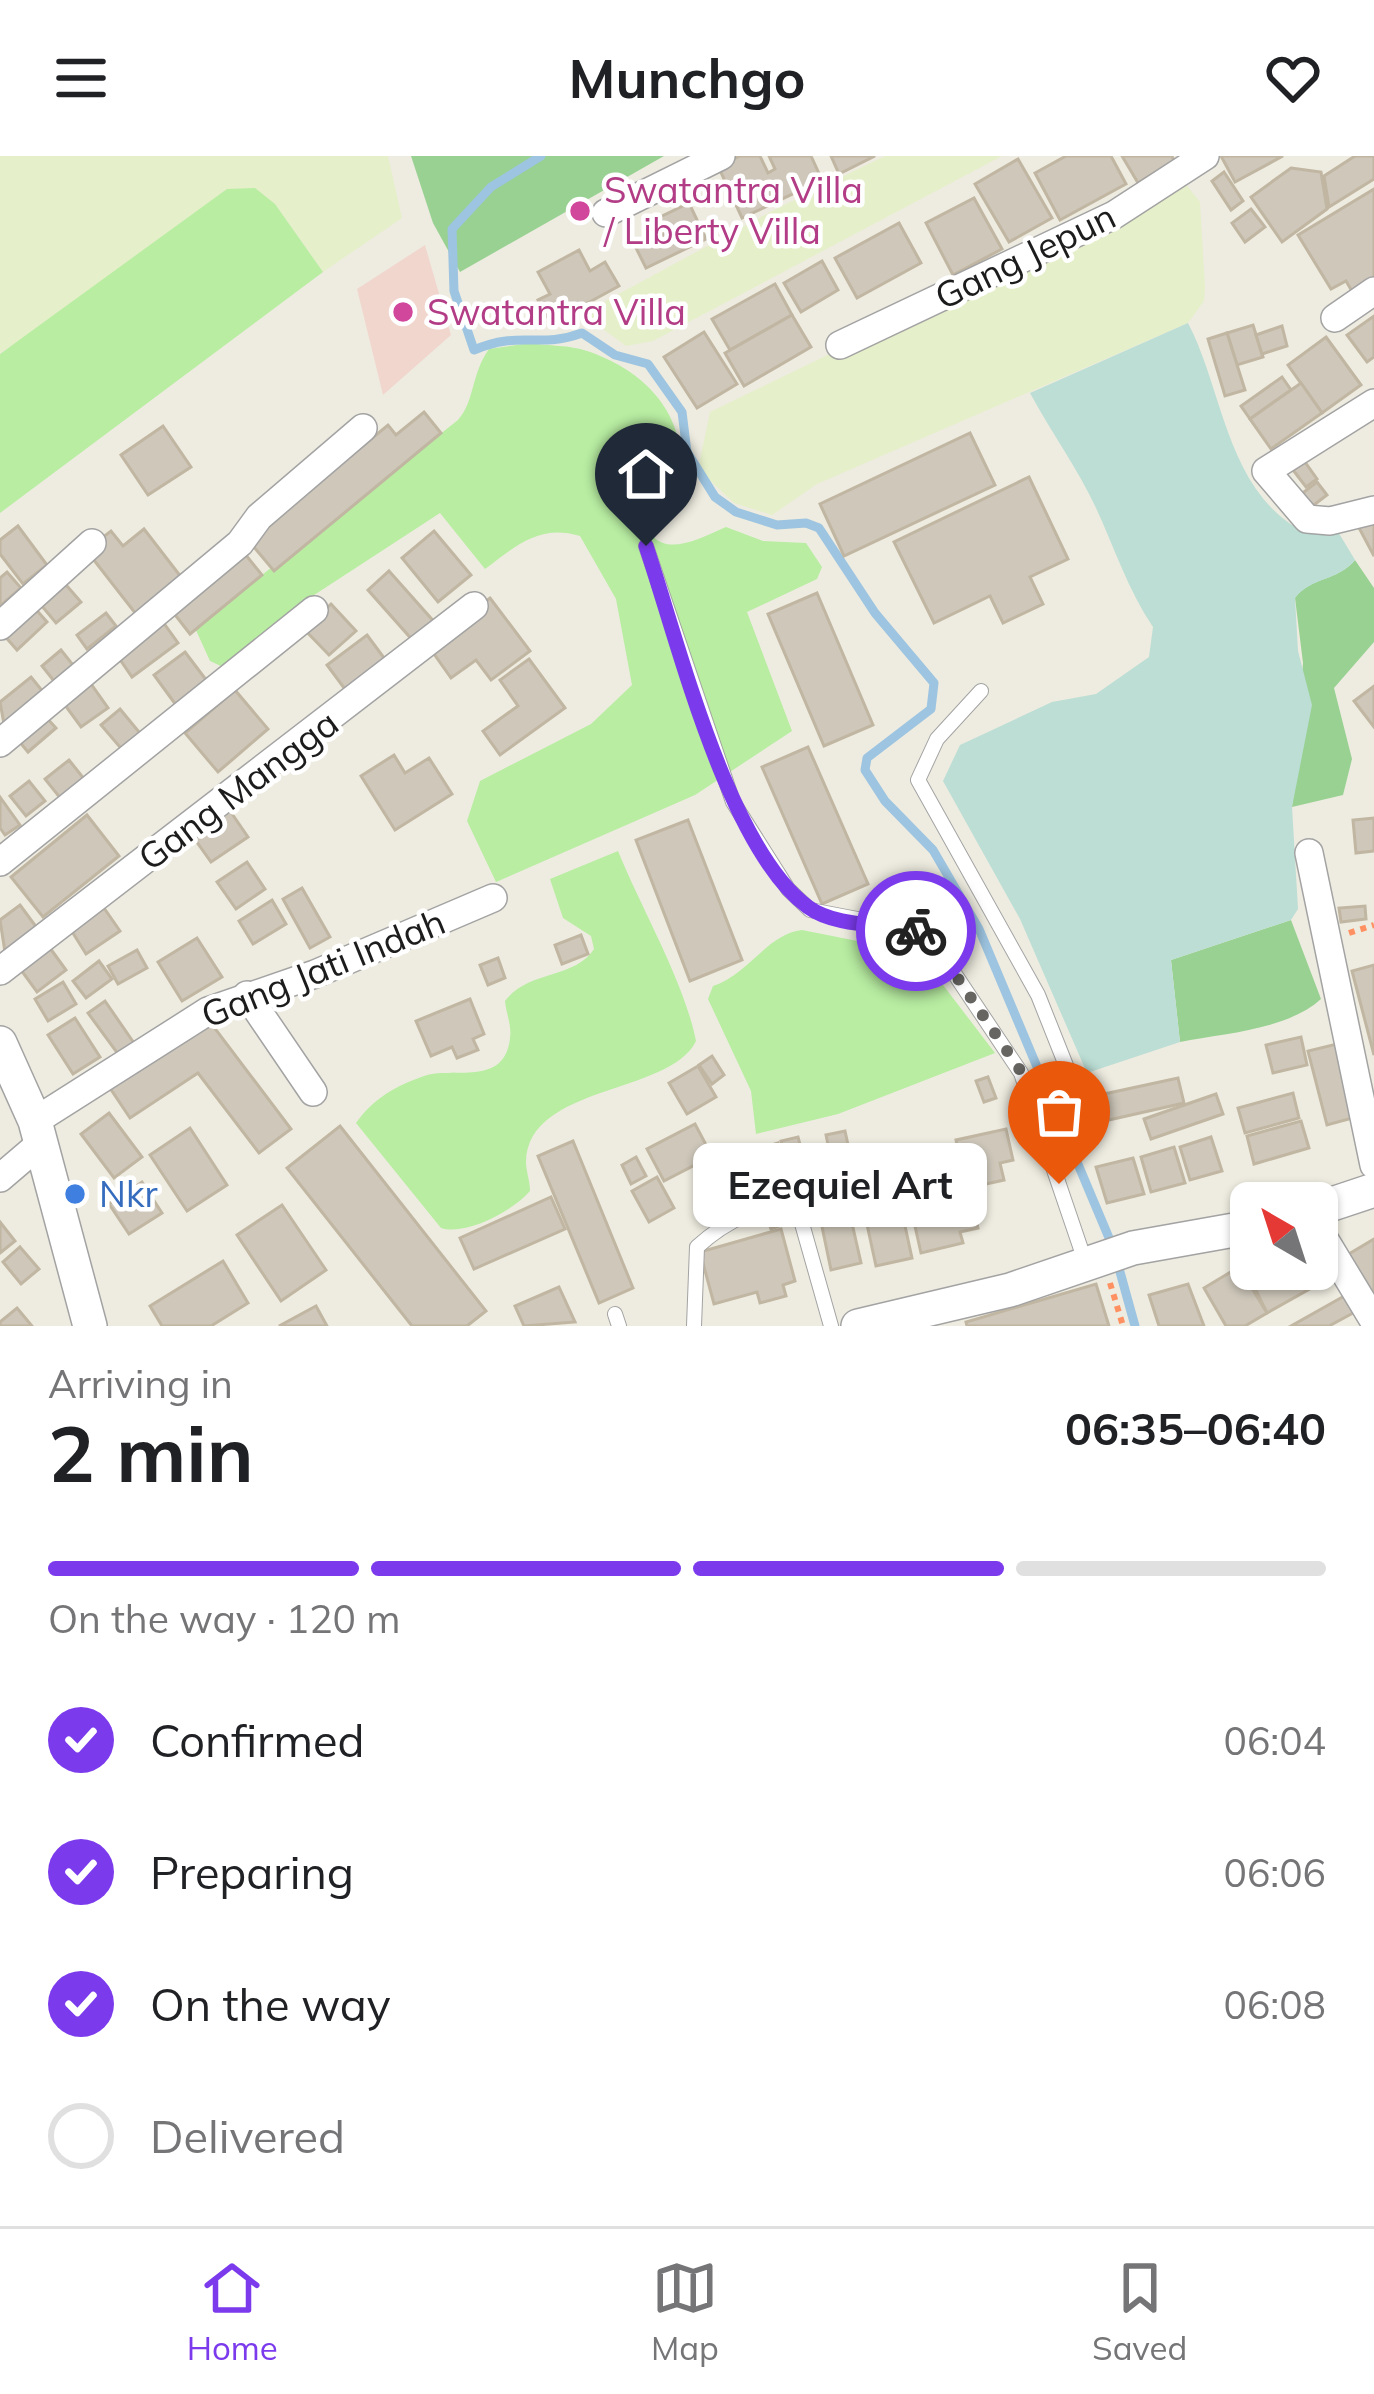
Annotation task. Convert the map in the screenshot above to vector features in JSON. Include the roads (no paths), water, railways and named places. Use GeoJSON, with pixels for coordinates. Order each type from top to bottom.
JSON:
{"type":"FeatureCollection","features":[{"type":"Feature","properties":{"kind":"street"},"geometry":{"type":"LineString","coordinates":[[606,213],[722,156]]}},
{"type":"Feature","properties":{"kind":"street","name":"Gang Jepun"},"geometry":{"type":"LineString","coordinates":[[840,345],[1114,215],[1204,156]]}},
{"type":"Feature","properties":{"kind":"street"},"geometry":{"type":"LineString","coordinates":[[1335,317],[1374,291]]}},
{"type":"Feature","properties":{"kind":"street"},"geometry":{"type":"LineString","coordinates":[[1374,403],[1266,471],[1307,519],[1330,521],[1374,510]]}},
{"type":"Feature","properties":{"kind":"street"},"geometry":{"type":"LineString","coordinates":[[0,743],[223,557],[259,518],[363,428]]}},
{"type":"Feature","properties":{"kind":"street"},"geometry":{"type":"LineString","coordinates":[[0,626],[92,543]]}},
{"type":"Feature","properties":{"kind":"street","name":"Gang Mangga"},"geometry":{"type":"LineString","coordinates":[[0,970],[474,606]]}},
{"type":"Feature","properties":{"kind":"street"},"geometry":{"type":"LineString","coordinates":[[0,862],[314,610]]}},
{"type":"Feature","properties":{"kind":"street"},"geometry":{"type":"LineString","coordinates":[[1309,853],[1323,942],[1374,1165]]}},
{"type":"Feature","properties":{"kind":"street","name":"Gang Jati Indah"},"geometry":{"type":"LineString","coordinates":[[0,1178],[38,1132],[208,1010],[315,974],[493,898]]}},
{"type":"Feature","properties":{"kind":"street"},"geometry":{"type":"LineString","coordinates":[[247,995],[313,1092]]}},
{"type":"Feature","properties":{"kind":"street"},"geometry":{"type":"LineString","coordinates":[[0,1043],[38,1132],[90,1326]]}},
{"type":"Feature","properties":{"kind":"street"},"geometry":{"type":"LineString","coordinates":[[1338,1202],[1374,1190]]}},
{"type":"Feature","properties":{"kind":"street"},"geometry":{"type":"LineString","coordinates":[[858,1326],[1010,1290],[1107,1256],[1230,1231]]}},
{"type":"Feature","properties":{"kind":"street"},"geometry":{"type":"LineString","coordinates":[[1338,1262],[1374,1322]]}},
{"type":"Feature","properties":{"kind":"lane"},"geometry":{"type":"LineString","coordinates":[[646,546],[733,802],[780,877],[810,910],[915,930],[948,964],[1022,1073],[1107,1256]]}},
{"type":"Feature","properties":{"kind":"lane"},"geometry":{"type":"LineString","coordinates":[[981,691],[937,739],[918,780],[1038,995],[1070,1078],[1032,1094]]}},
{"type":"Feature","properties":{"kind":"lane"},"geometry":{"type":"LineString","coordinates":[[694,1326],[698,1246],[729,1222],[781,1207],[799,1213],[831,1326]]}},
{"type":"Feature","properties":{"kind":"waterway"},"geometry":{"type":"LineString","coordinates":[[541,156],[491,187],[452,229],[454,291],[474,350],[504,341],[553,340],[582,333],[615,355],[648,364],[682,412],[687,452],[715,497],[736,512],[777,525],[806,523],[819,528],[875,613],[934,683],[931,709],[867,758],[865,770],[885,801],[933,850],[979,929],[1112,1245]]}},
{"type":"Feature","properties":{"kind":"waterway"},"geometry":{"type":"LineString","coordinates":[[1117,1261],[1135,1326]]}},
{"type":"Feature","properties":{"kind":"place","name":"Swatantra Villa / Liberty Villa"},"geometry":{"type":"Point","coordinates":[580,211]}},
{"type":"Feature","properties":{"kind":"place","name":"Swatantra Villa"},"geometry":{"type":"Point","coordinates":[403,312]}},
{"type":"Feature","properties":{"kind":"place","name":"Ezequiel Art"},"geometry":{"type":"Point","coordinates":[1059,1184]}},
{"type":"Feature","properties":{"kind":"place","name":"Nkr"},"geometry":{"type":"Point","coordinates":[75,1194]}}]}
